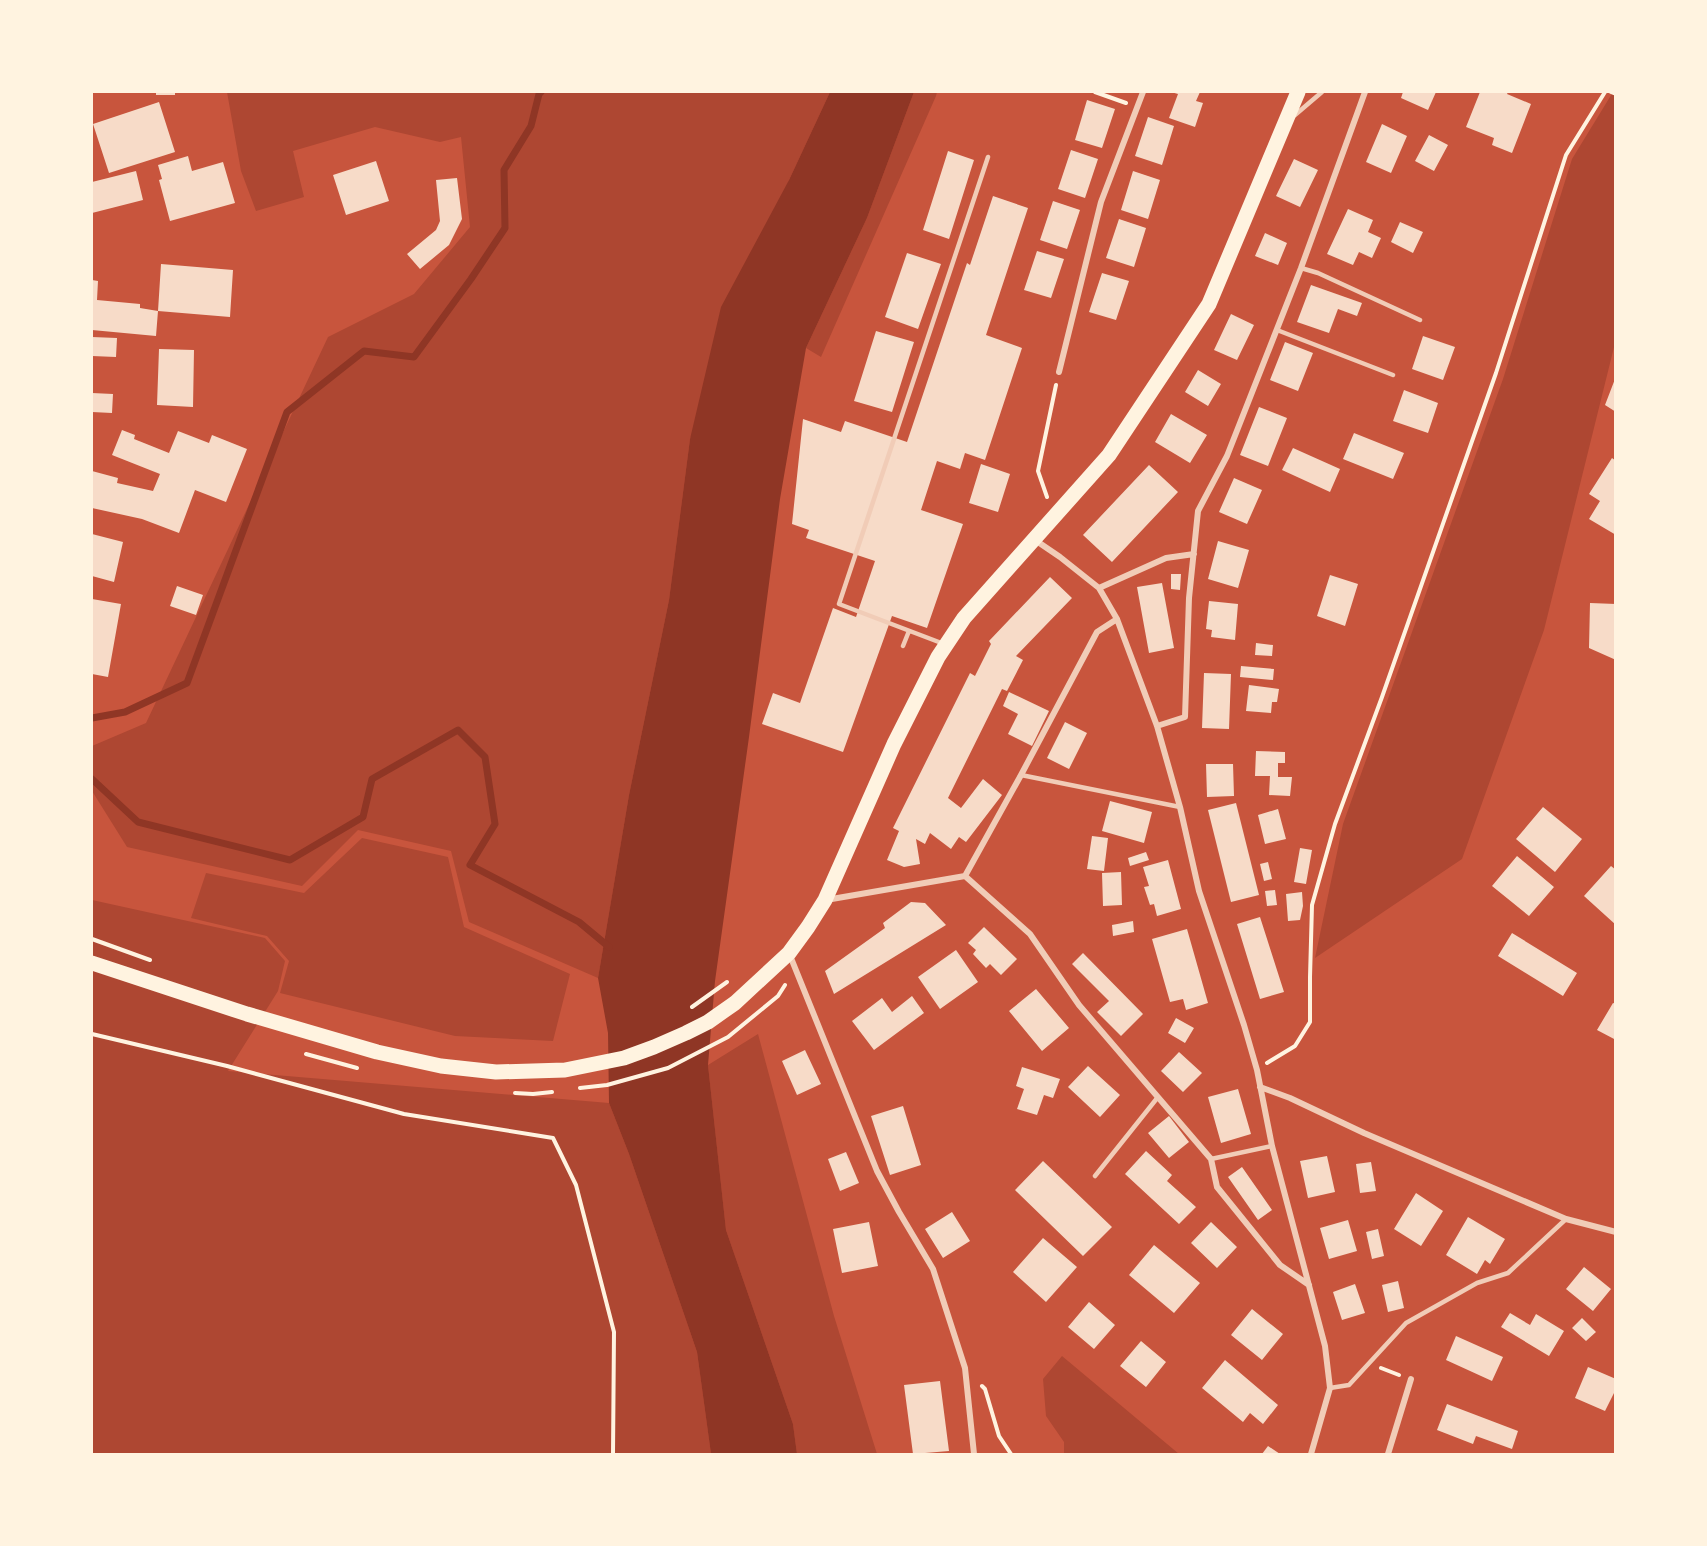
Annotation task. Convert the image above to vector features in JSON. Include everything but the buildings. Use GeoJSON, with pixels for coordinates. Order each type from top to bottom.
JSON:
{"type":"FeatureCollection","features":[{"type":"Feature","properties":{"kind":"main road"},"geometry":{"type":"LineString","coordinates":[[92,963],[247,1014],[367,1050],[441,1066],[496,1072],[565,1070],[624,1058],[686,1033],[708,1022],[735,1003],[789,953],[825,900],[894,744],[938,657],[964,618],[1109,455],[1209,304],[1298,92]]}},
{"type":"Feature","properties":{"kind":"street"},"geometry":{"type":"LineString","coordinates":[[1059,372],[1101,202],[1143,92]]}},
{"type":"Feature","properties":{"kind":"street"},"geometry":{"type":"LineString","coordinates":[[1157,726],[1185,717],[1189,598],[1198,511],[1227,456],[1301,268],[1365,92]]}},
{"type":"Feature","properties":{"kind":"street"},"geometry":{"type":"LineString","coordinates":[[1035,540],[1099,588],[1117,619],[1157,726],[1199,891],[1257,1070],[1272,1146],[1325,1346],[1330,1388],[1311,1455]]}},
{"type":"Feature","properties":{"kind":"street"},"geometry":{"type":"LineString","coordinates":[[1099,588],[1166,558],[1194,554]]}},
{"type":"Feature","properties":{"kind":"street"},"geometry":{"type":"LineString","coordinates":[[964,876],[1097,632],[1117,619]]}},
{"type":"Feature","properties":{"kind":"street"},"geometry":{"type":"LineString","coordinates":[[825,900],[964,876]]}},
{"type":"Feature","properties":{"kind":"street"},"geometry":{"type":"LineString","coordinates":[[964,876],[1030,934],[1079,1005],[1210,1159],[1217,1187],[1280,1265],[1310,1285]]}},
{"type":"Feature","properties":{"kind":"street"},"geometry":{"type":"LineString","coordinates":[[789,953],[877,1171],[933,1269],[965,1368],[974,1455]]}},
{"type":"Feature","properties":{"kind":"street"},"geometry":{"type":"LineString","coordinates":[[1260,1087],[1566,1219],[1616,1232]]}},
{"type":"Feature","properties":{"kind":"street"},"geometry":{"type":"LineString","coordinates":[[1388,1455],[1411,1379]]}},
{"type":"Feature","properties":{"kind":"lane"},"geometry":{"type":"LineString","coordinates":[[1286,123],[1322,92]]}},
{"type":"Feature","properties":{"kind":"lane"},"geometry":{"type":"LineString","coordinates":[[947,644],[839,604],[988,157]]}},
{"type":"Feature","properties":{"kind":"lane"},"geometry":{"type":"LineString","coordinates":[[1301,268],[1318,273],[1420,320]]}},
{"type":"Feature","properties":{"kind":"lane"},"geometry":{"type":"LineString","coordinates":[[1277,330],[1393,375]]}},
{"type":"Feature","properties":{"kind":"lane"},"geometry":{"type":"LineString","coordinates":[[903,646],[909,631]]}},
{"type":"Feature","properties":{"kind":"lane"},"geometry":{"type":"LineString","coordinates":[[1021,775],[1179,807]]}},
{"type":"Feature","properties":{"kind":"lane"},"geometry":{"type":"LineString","coordinates":[[1095,1176],[1158,1097]]}},
{"type":"Feature","properties":{"kind":"lane"},"geometry":{"type":"LineString","coordinates":[[1210,1159],[1272,1146]]}},
{"type":"Feature","properties":{"kind":"lane"},"geometry":{"type":"LineString","coordinates":[[1330,1388],[1349,1385],[1406,1323],[1477,1283],[1508,1273],[1566,1219]]}},
{"type":"Feature","properties":{"kind":"path"},"geometry":{"type":"LineString","coordinates":[[1095,92],[1138,107]]}},
{"type":"Feature","properties":{"kind":"path"},"geometry":{"type":"LineString","coordinates":[[1257,1070],[1295,1046],[1310,1022],[1312,905],[1335,824],[1496,373],[1566,155],[1605,92]]}},
{"type":"Feature","properties":{"kind":"path"},"geometry":{"type":"LineString","coordinates":[[1611,92],[1616,94]]}},
{"type":"Feature","properties":{"kind":"path"},"geometry":{"type":"LineString","coordinates":[[1055,517],[1038,471],[1059,372]]}},
{"type":"Feature","properties":{"kind":"path"},"geometry":{"type":"LineString","coordinates":[[689,1009],[730,980]]}},
{"type":"Feature","properties":{"kind":"path"},"geometry":{"type":"LineString","coordinates":[[92,1034],[227,1066],[404,1114],[553,1138],[576,1185],[614,1332],[613,1455]]}},
{"type":"Feature","properties":{"kind":"path"},"geometry":{"type":"LineString","coordinates":[[1369,1364],[1411,1379]]}},
{"type":"Feature","properties":{"kind":"path"},"geometry":{"type":"LineString","coordinates":[[965,1368],[984,1389],[999,1436],[1011,1455]]}},
{"type":"Feature","properties":{"kind":"shaded area"},"geometry":{"type":"Polygon","coordinates":[[[227,92],[830,92],[789,180],[690,439],[669,600],[629,795],[598,978],[469,922],[451,851],[358,830],[302,886],[127,847],[92,791],[92,746],[146,723],[328,337],[414,294],[470,227],[461,137],[440,142],[375,127],[293,151],[304,197],[256,211],[241,171],[227,92]]]}},
{"type":"Feature","properties":{"kind":"shaded area"},"geometry":{"type":"Polygon","coordinates":[[[830,92],[914,92],[867,218],[806,348],[780,499],[715,981],[708,1065],[726,1230],[793,1424],[797,1454],[711,1454],[697,1352],[629,1154],[609,1103],[608,1033],[598,978],[629,795],[669,600],[690,439],[721,307],[789,180],[830,92]]]}},
{"type":"Feature","properties":{"kind":"shaded area"},"geometry":{"type":"Polygon","coordinates":[[[914,92],[937,92],[821,357],[806,348],[867,218],[914,92]]]}},
{"type":"Feature","properties":{"kind":"shaded area"},"geometry":{"type":"Polygon","coordinates":[[[1615,92],[1615,343],[1544,630],[1462,859],[1315,958],[1343,824],[1503,379],[1572,159],[1615,92]]]}},
{"type":"Feature","properties":{"kind":"shaded area"},"geometry":{"type":"Polygon","coordinates":[[[362,838],[448,857],[464,927],[570,974],[553,1041],[455,1036],[280,993],[289,961],[267,936],[191,918],[206,873],[304,893],[362,838]]]}},
{"type":"Feature","properties":{"kind":"shaded area"},"geometry":{"type":"Polygon","coordinates":[[[92,900],[265,938],[285,961],[278,991],[228,1071],[609,1103],[629,1154],[697,1352],[711,1454],[92,1454],[92,900]]]}},
{"type":"Feature","properties":{"kind":"shaded area"},"geometry":{"type":"Polygon","coordinates":[[[758,1034],[834,1316],[877,1454],[797,1454],[793,1424],[726,1230],[708,1065],[758,1034]]]}},
{"type":"Feature","properties":{"kind":"shaded area"},"geometry":{"type":"Polygon","coordinates":[[[1062,1356],[1179,1454],[1064,1454],[1064,1442],[1046,1416],[1043,1379],[1062,1356]]]}},
{"type":"Feature","properties":{"kind":"waterway"},"geometry":{"type":"LineString","coordinates":[[92,718],[125,712],[187,683],[287,412],[364,351],[414,357],[505,228],[504,170],[531,126],[541,92]]}},
{"type":"Feature","properties":{"kind":"waterway"},"geometry":{"type":"LineString","coordinates":[[92,779],[138,822],[290,860],[363,817],[372,779],[458,730],[485,757],[495,824],[470,865],[579,922],[609,947]]}}]}
